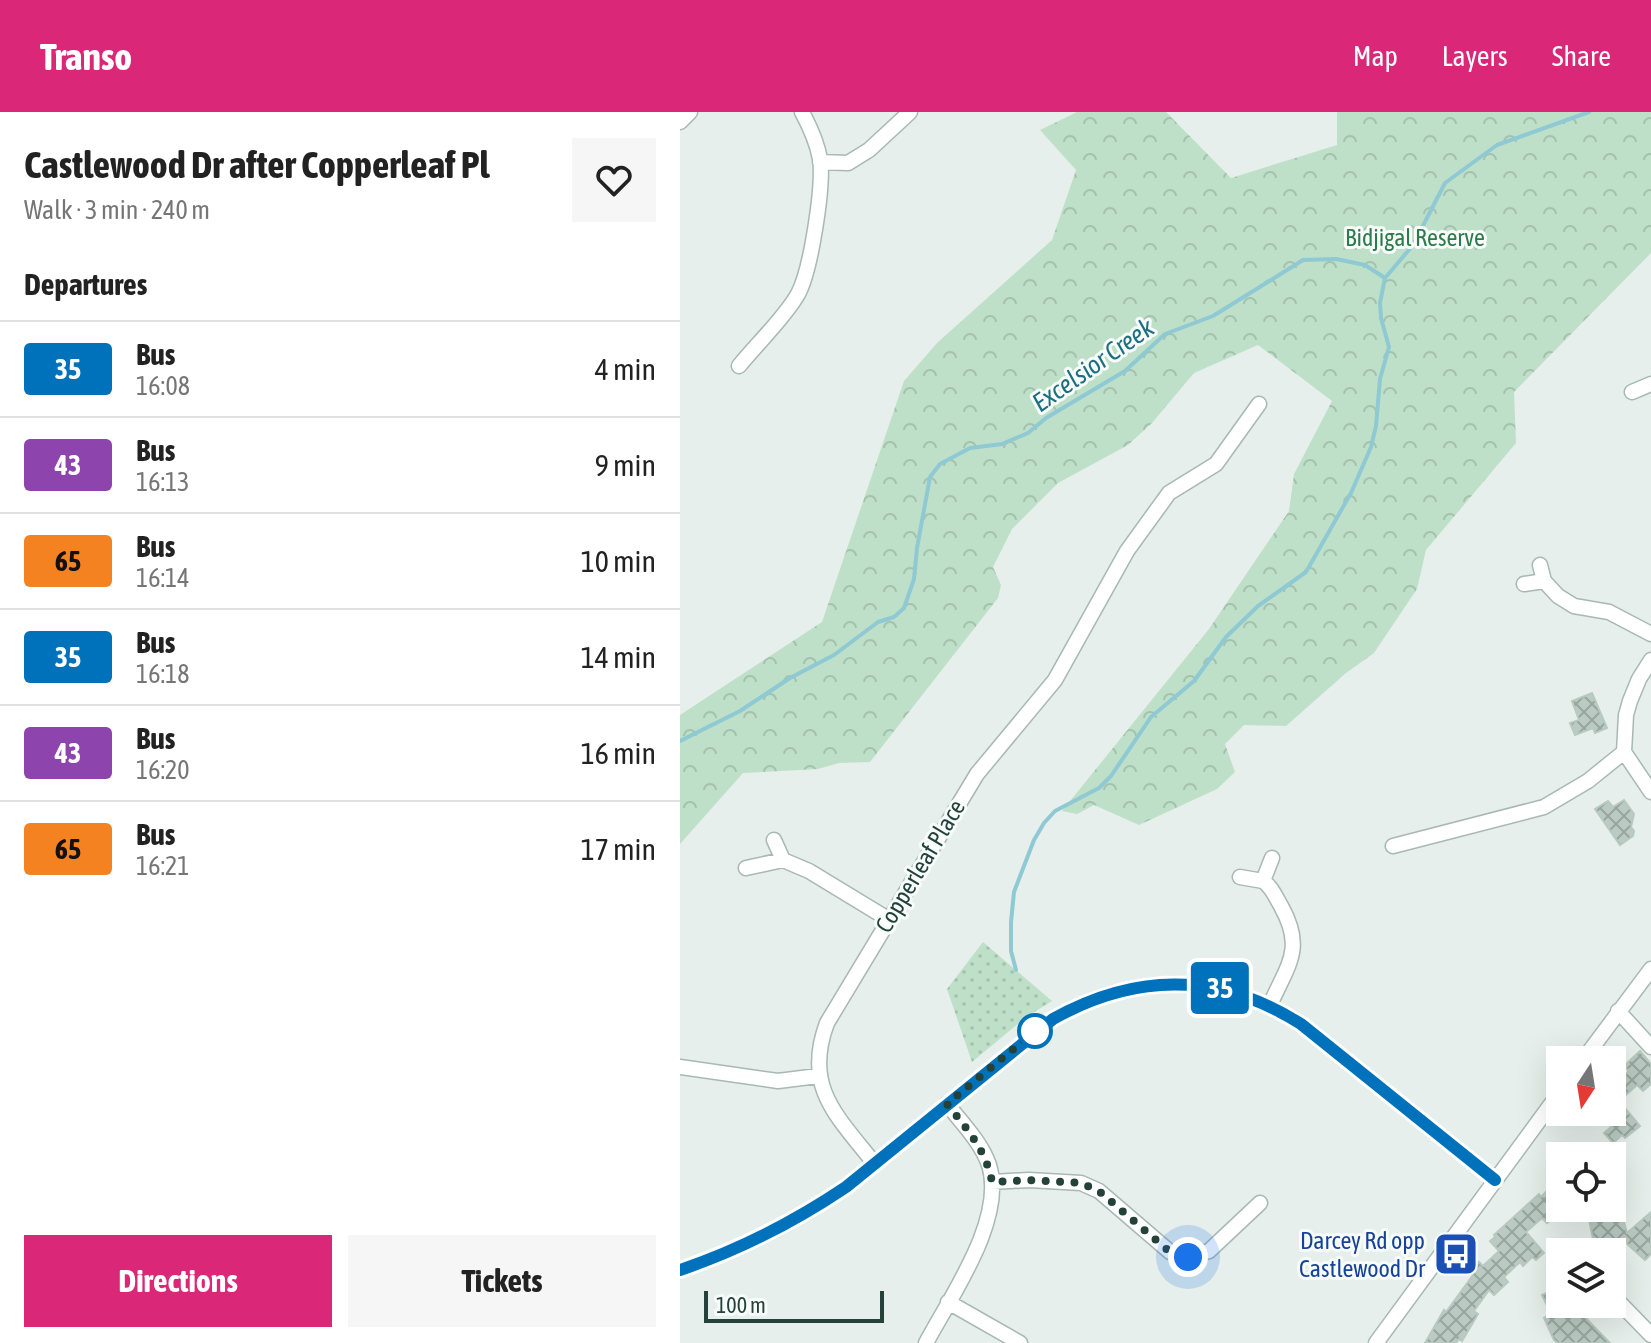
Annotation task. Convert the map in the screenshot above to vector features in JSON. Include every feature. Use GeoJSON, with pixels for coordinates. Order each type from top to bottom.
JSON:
{"type":"FeatureCollection","features":[{"type":"Feature","properties":{"kind":"street"},"geometry":{"type":"LineString","coordinates":[[680,122],[690,112]]}},
{"type":"Feature","properties":{"kind":"street"},"geometry":{"type":"LineString","coordinates":[[739,366],[802,285],[814,233],[820,162],[814,136],[802,112]]}},
{"type":"Feature","properties":{"kind":"street"},"geometry":{"type":"LineString","coordinates":[[820,162],[848,163],[869,150],[910,112]]}},
{"type":"Feature","properties":{"kind":"street"},"geometry":{"type":"LineString","coordinates":[[1632,392],[1651,384]]}},
{"type":"Feature","properties":{"kind":"street","name":"Copperleaf Place"},"geometry":{"type":"LineString","coordinates":[[818,1076],[820,1041],[827,1023],[977,774],[1055,680],[1108,582],[1169,493],[1216,464],[1259,404]]}},
{"type":"Feature","properties":{"kind":"street"},"geometry":{"type":"LineString","coordinates":[[1540,565],[1544,581],[1558,596],[1574,606],[1609,612],[1651,634]]}},
{"type":"Feature","properties":{"kind":"street"},"geometry":{"type":"LineString","coordinates":[[1524,584],[1544,581]]}},
{"type":"Feature","properties":{"kind":"street"},"geometry":{"type":"LineString","coordinates":[[1651,660],[1630,701],[1624,752],[1651,792]]}},
{"type":"Feature","properties":{"kind":"street"},"geometry":{"type":"LineString","coordinates":[[1393,846],[1544,807],[1588,781],[1624,752]]}},
{"type":"Feature","properties":{"kind":"street"},"geometry":{"type":"LineString","coordinates":[[774,840],[783,860]]}},
{"type":"Feature","properties":{"kind":"street"},"geometry":{"type":"LineString","coordinates":[[1263,881],[1272,858]]}},
{"type":"Feature","properties":{"kind":"street"},"geometry":{"type":"LineString","coordinates":[[746,868],[783,860],[809,871],[888,919]]}},
{"type":"Feature","properties":{"kind":"street"},"geometry":{"type":"LineString","coordinates":[[1240,877],[1263,881],[1271,886],[1294,935],[1294,947],[1270,1005]]}},
{"type":"Feature","properties":{"kind":"street"},"geometry":{"type":"LineString","coordinates":[[1593,1046],[1651,969]]}},
{"type":"Feature","properties":{"kind":"street"},"geometry":{"type":"LineString","coordinates":[[680,1270],[782,1227],[836,1193],[1033,1032],[1076,1006],[1129,988],[1177,984],[1226,989],[1270,1005],[1301,1024],[1495,1180]]}},
{"type":"Feature","properties":{"kind":"street"},"geometry":{"type":"LineString","coordinates":[[1618,1011],[1651,1047]]}},
{"type":"Feature","properties":{"kind":"street"},"geometry":{"type":"LineString","coordinates":[[680,1067],[768,1080],[818,1076],[830,1105],[874,1163]]}},
{"type":"Feature","properties":{"kind":"street"},"geometry":{"type":"LineString","coordinates":[[926,1343],[990,1218],[993,1202],[989,1164],[979,1145],[947,1104]]}},
{"type":"Feature","properties":{"kind":"street"},"geometry":{"type":"LineString","coordinates":[[1376,1343],[1546,1111]]}},
{"type":"Feature","properties":{"kind":"street"},"geometry":{"type":"LineString","coordinates":[[992,1182],[1029,1180],[1081,1183],[1099,1191],[1170,1252],[1188,1257],[1209,1251],[1260,1203]]}},
{"type":"Feature","properties":{"kind":"street"},"geometry":{"type":"LineString","coordinates":[[948,1302],[1020,1343]]}},
{"type":"Feature","properties":{"kind":"street"},"geometry":{"type":"LineString","coordinates":[[1626,1309],[1651,1335]]}},
{"type":"Feature","properties":{"kind":"green space","name":"Bidjigal Reserve"},"geometry":{"type":"Polygon","coordinates":[[[1077,112],[1166,112],[1231,178],[1337,145],[1337,112],[1651,112],[1651,253],[1514,392],[1516,443],[1426,550],[1417,589],[1374,653],[1346,673],[1286,726],[1244,725],[1225,744],[1235,772],[1217,789],[1139,825],[1094,805],[1077,814],[1062,811],[1209,629],[1289,511],[1294,474],[1332,401],[1258,345],[1194,373],[1152,423],[1128,445],[1058,483],[1012,529],[993,567],[1001,585],[998,598],[870,762],[839,763],[818,769],[743,773],[680,844],[680,715],[822,622],[904,381],[937,343],[1052,240],[1076,170],[1040,130],[1077,112]]]}},
{"type":"Feature","properties":{"kind":"green space"},"geometry":{"type":"Polygon","coordinates":[[[983,942],[1052,1001],[1026,1017],[972,1062],[947,989],[983,942]]]}},
{"type":"Feature","properties":{"kind":"building"},"geometry":{"type":"Polygon","coordinates":[[[1592,693],[1607,728],[1595,733],[1593,728],[1575,735],[1570,723],[1579,720],[1572,701],[1592,693]]]}},
{"type":"Feature","properties":{"kind":"building"},"geometry":{"type":"Polygon","coordinates":[[[1624,800],[1634,814],[1631,827],[1634,831],[1633,836],[1620,845],[1595,809],[1608,801],[1613,807],[1624,800]]]}},
{"type":"Feature","properties":{"kind":"building"},"geometry":{"type":"Polygon","coordinates":[[[1640,1051],[1651,1064],[1651,1084],[1643,1091],[1637,1085],[1626,1095],[1626,1074],[1629,1071],[1626,1064],[1640,1051]]]}},
{"type":"Feature","properties":{"kind":"building"},"geometry":{"type":"Polygon","coordinates":[[[1626,1109],[1640,1126],[1614,1142],[1604,1133],[1612,1126],[1626,1126],[1626,1109]]]}},
{"type":"Feature","properties":{"kind":"building"},"geometry":{"type":"Polygon","coordinates":[[[1546,1192],[1546,1222],[1542,1218],[1526,1232],[1544,1253],[1536,1260],[1532,1257],[1523,1266],[1520,1262],[1504,1277],[1508,1282],[1494,1295],[1489,1290],[1474,1311],[1478,1314],[1462,1341],[1425,1343],[1444,1310],[1446,1312],[1473,1275],[1469,1271],[1479,1262],[1483,1266],[1499,1251],[1490,1241],[1494,1235],[1539,1194],[1541,1197],[1546,1192]]]}},
{"type":"Feature","properties":{"kind":"building"},"geometry":{"type":"Polygon","coordinates":[[[1651,1212],[1651,1254],[1645,1260],[1626,1243],[1626,1238],[1593,1238],[1590,1222],[1624,1222],[1627,1233],[1651,1212]]]}},
{"type":"Feature","properties":{"kind":"building"},"geometry":{"type":"Polygon","coordinates":[[[1544,1318],[1586,1318],[1610,1343],[1558,1343],[1544,1318]]]}},
{"type":"Feature","properties":{"kind":"waterway","name":"Excelsior Creek"},"geometry":{"type":"LineString","coordinates":[[680,741],[740,711],[790,678],[834,655],[878,622],[894,617],[904,608],[914,579],[930,477],[940,464],[970,448],[1002,444],[1028,433],[1046,418],[1125,371],[1165,334],[1213,316],[1303,260],[1336,259],[1365,265],[1385,278],[1413,245],[1445,183],[1497,145],[1589,112]]}},
{"type":"Feature","properties":{"kind":"waterway"},"geometry":{"type":"LineString","coordinates":[[1016,970],[1011,951],[1014,892],[1044,823],[1055,811],[1099,788],[1111,776],[1151,717],[1194,681],[1226,637],[1258,606],[1306,572],[1351,493],[1371,447],[1380,379],[1389,347],[1380,303],[1385,278]]}},
{"type":"Feature","properties":{"kind":"bus line","name":"35"},"geometry":{"type":"LineString","coordinates":[[680,1270],[782,1227],[846,1187],[1033,1032],[1053,1019],[1101,996],[1151,985],[1226,989],[1270,1005],[1301,1024],[1495,1180]]}},
{"type":"Feature","properties":{"kind":"place","name":"Darcey Rd opp Castlewood Dr"},"geometry":{"type":"Point","coordinates":[1456,1254]}},
{"type":"Feature","properties":{"kind":"route"},"geometry":{"type":"LineString","coordinates":[[1035,1031],[947,1104],[979,1145],[989,1164],[992,1182],[1029,1180],[1081,1183],[1099,1191],[1170,1252],[1188,1257]]}}]}
